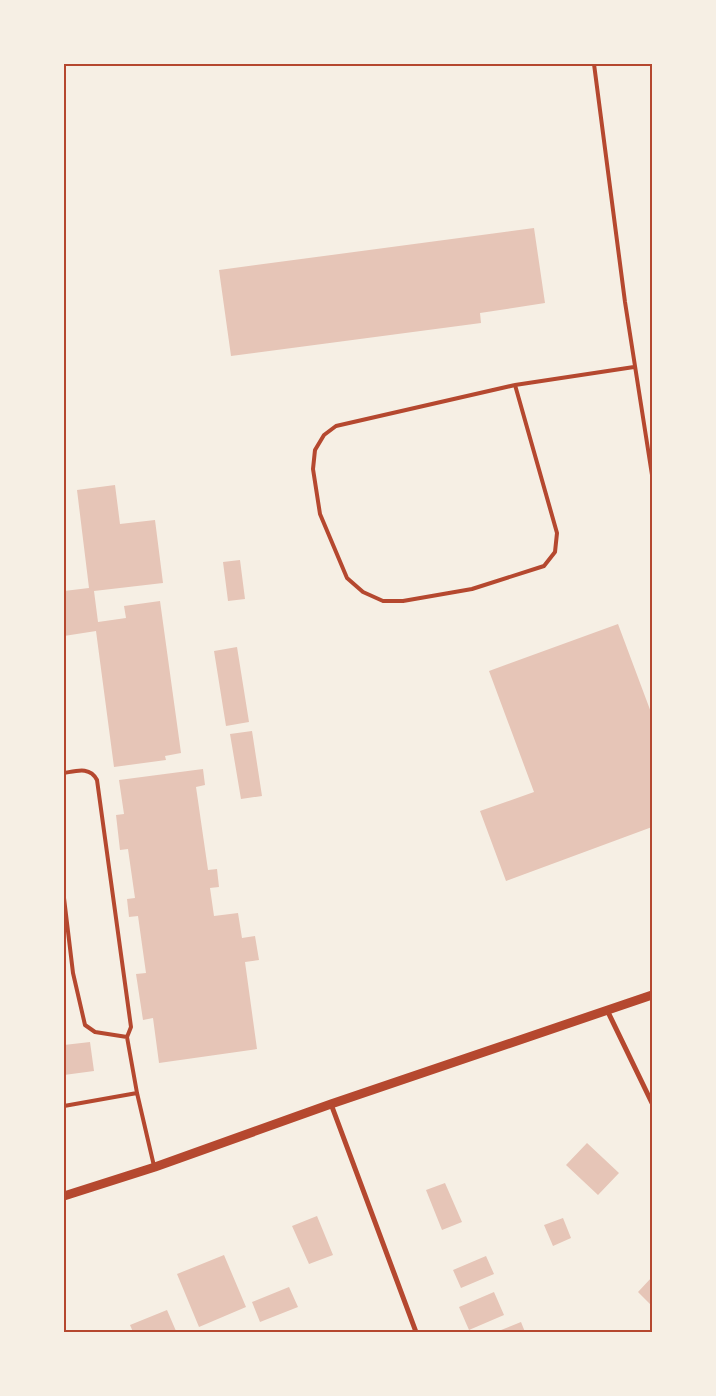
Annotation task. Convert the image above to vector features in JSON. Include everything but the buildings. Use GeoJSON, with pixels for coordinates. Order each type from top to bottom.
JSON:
{"type":"FeatureCollection","features":[{"type":"Feature","properties":{"kind":"street"},"geometry":{"type":"LineString","coordinates":[[64,1196],[155,1167],[330,1104],[652,995]]}},
{"type":"Feature","properties":{"kind":"street"},"geometry":{"type":"LineString","coordinates":[[607,1010],[652,1103]]}},
{"type":"Feature","properties":{"kind":"street"},"geometry":{"type":"LineString","coordinates":[[330,1104],[416,1332]]}},
{"type":"Feature","properties":{"kind":"lane"},"geometry":{"type":"LineString","coordinates":[[594,64],[634,367],[652,475]]}},
{"type":"Feature","properties":{"kind":"lane"},"geometry":{"type":"LineString","coordinates":[[516,385],[557,533],[555,552],[544,566],[472,589],[403,601],[384,601],[363,592],[347,578],[320,514],[313,469],[315,450],[324,435],[336,426],[516,385],[634,367]]}},
{"type":"Feature","properties":{"kind":"lane"},"geometry":{"type":"LineString","coordinates":[[64,773],[84,770],[94,774],[97,780],[131,1027],[127,1038],[137,1092],[155,1167]]}},
{"type":"Feature","properties":{"kind":"lane"},"geometry":{"type":"LineString","coordinates":[[64,898],[73,973],[85,1025],[95,1032],[127,1038]]}},
{"type":"Feature","properties":{"kind":"lane"},"geometry":{"type":"LineString","coordinates":[[64,1106],[137,1092]]}}]}
